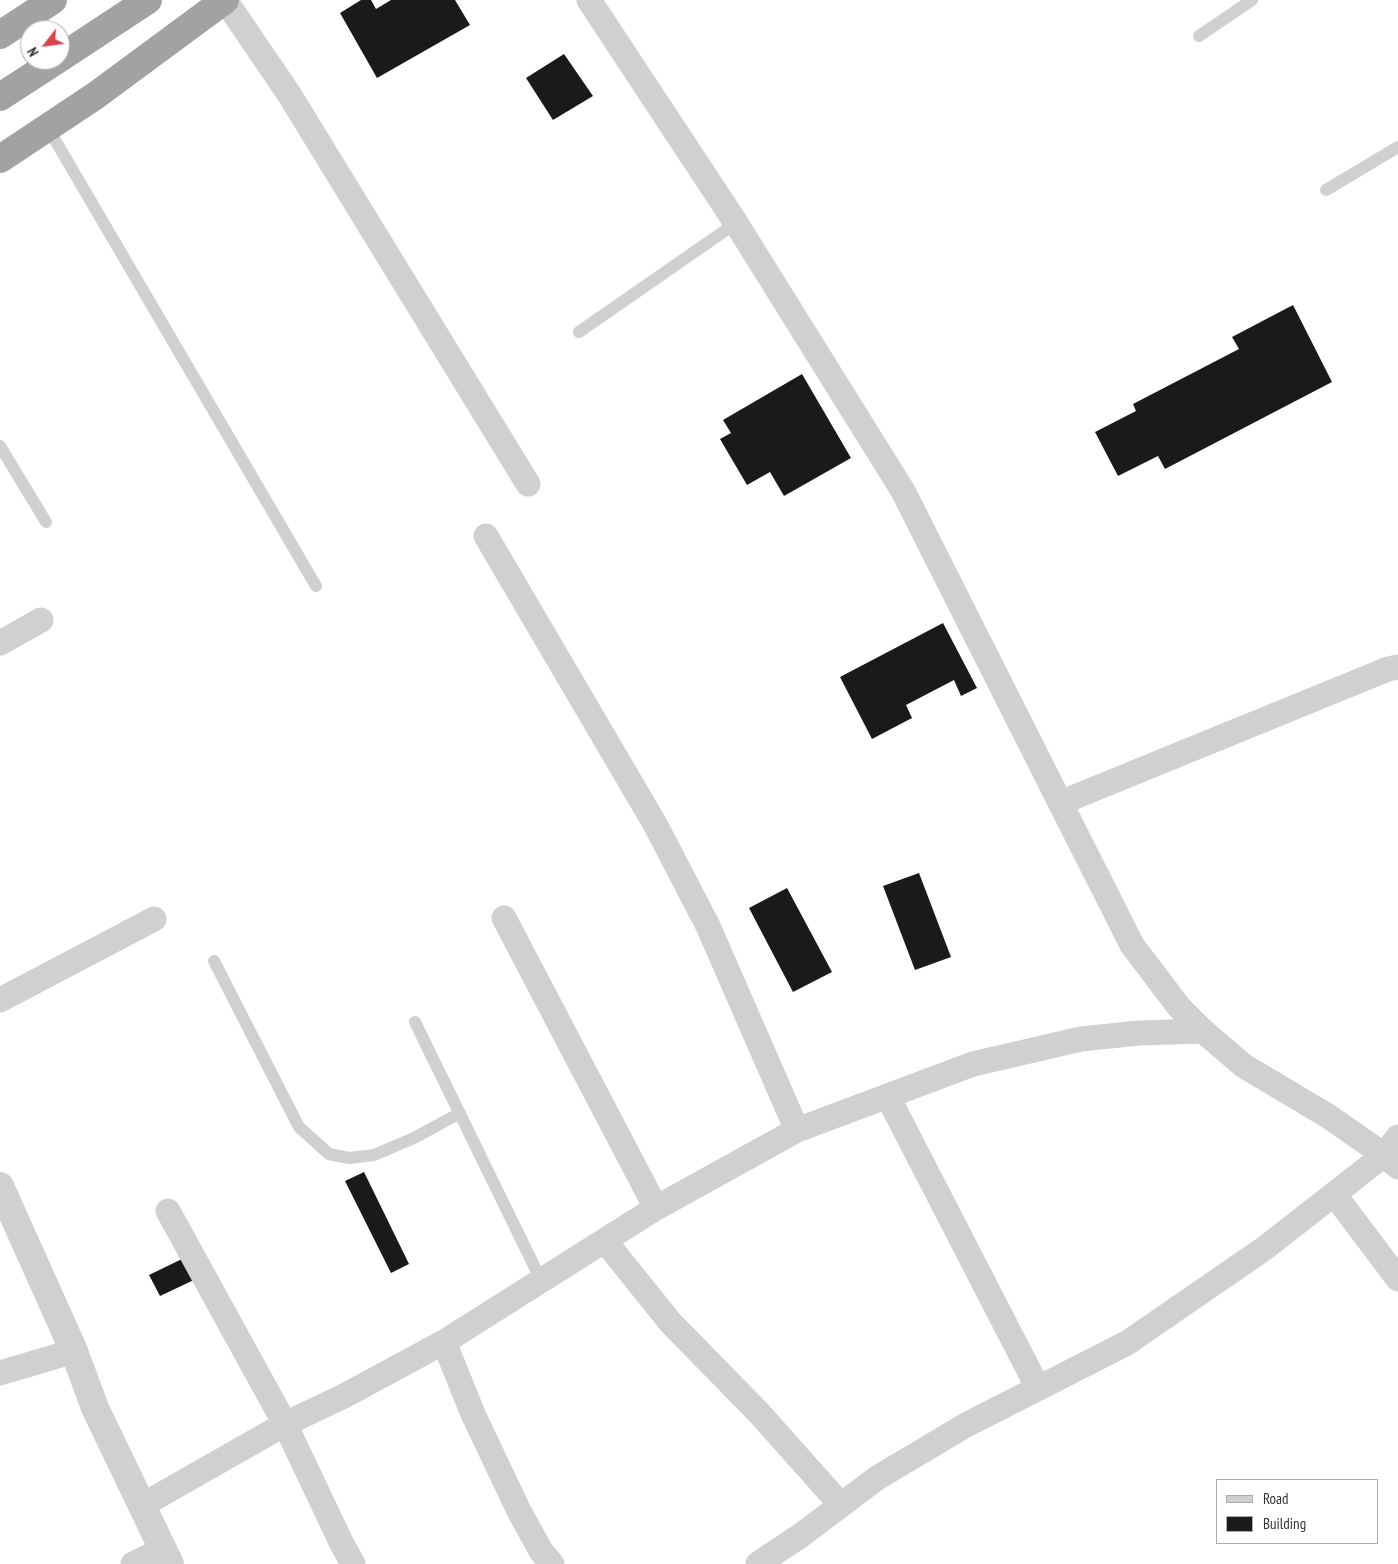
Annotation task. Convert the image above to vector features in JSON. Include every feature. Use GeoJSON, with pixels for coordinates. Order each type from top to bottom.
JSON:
{"type":"FeatureCollection","features":[{"type":"Feature","properties":{"kind":"highway"},"geometry":{"type":"LineString","coordinates":[[0,35],[53,0]]}},
{"type":"Feature","properties":{"kind":"highway"},"geometry":{"type":"LineString","coordinates":[[70,51],[148,0]]}},
{"type":"Feature","properties":{"kind":"highway"},"geometry":{"type":"LineString","coordinates":[[0,159],[95,96],[225,0]]}},
{"type":"Feature","properties":{"kind":"highway"},"geometry":{"type":"LineString","coordinates":[[0,97],[42,70]]}},
{"type":"Feature","properties":{"kind":"street"},"geometry":{"type":"LineString","coordinates":[[225,0],[289,94],[528,484]]}},
{"type":"Feature","properties":{"kind":"street"},"geometry":{"type":"LineString","coordinates":[[589,0],[736,223],[903,492],[1132,944],[1179,1007],[1203,1032],[1244,1066],[1393,1153],[1334,1194],[1265,1248],[1127,1344],[958,1430],[877,1478],[800,1536],[758,1564]]}},
{"type":"Feature","properties":{"kind":"street"},"geometry":{"type":"LineString","coordinates":[[486,536],[655,824],[708,926],[797,1130]]}},
{"type":"Feature","properties":{"kind":"street"},"geometry":{"type":"LineString","coordinates":[[0,643],[41,620]]}},
{"type":"Feature","properties":{"kind":"street"},"geometry":{"type":"LineString","coordinates":[[1060,803],[1388,669],[1398,667]]}},
{"type":"Feature","properties":{"kind":"street"},"geometry":{"type":"LineString","coordinates":[[504,918],[656,1208]]}},
{"type":"Feature","properties":{"kind":"street"},"geometry":{"type":"LineString","coordinates":[[0,1000],[154,919]]}},
{"type":"Feature","properties":{"kind":"street"},"geometry":{"type":"LineString","coordinates":[[141,1506],[285,1424],[344,1396],[444,1342],[656,1208],[797,1130],[973,1064],[1081,1039],[1139,1033],[1203,1032]]}},
{"type":"Feature","properties":{"kind":"street"},"geometry":{"type":"LineString","coordinates":[[888,1097],[1038,1388]]}},
{"type":"Feature","properties":{"kind":"street"},"geometry":{"type":"LineString","coordinates":[[0,1186],[74,1351],[95,1408],[166,1557],[133,1564]]}},
{"type":"Feature","properties":{"kind":"street"},"geometry":{"type":"LineString","coordinates":[[1334,1194],[1398,1278]]}},
{"type":"Feature","properties":{"kind":"street"},"geometry":{"type":"LineString","coordinates":[[168,1211],[285,1424],[341,1542],[354,1564]]}},
{"type":"Feature","properties":{"kind":"street"},"geometry":{"type":"LineString","coordinates":[[605,1241],[670,1322],[760,1413],[841,1505]]}},
{"type":"Feature","properties":{"kind":"street"},"geometry":{"type":"LineString","coordinates":[[444,1342],[473,1414],[519,1511],[541,1550],[552,1564]]}},
{"type":"Feature","properties":{"kind":"street"},"geometry":{"type":"LineString","coordinates":[[0,1373],[74,1351]]}},
{"type":"Feature","properties":{"kind":"lane"},"geometry":{"type":"LineString","coordinates":[[1199,36],[1252,0]]}},
{"type":"Feature","properties":{"kind":"lane"},"geometry":{"type":"LineString","coordinates":[[48,128],[316,586]]}},
{"type":"Feature","properties":{"kind":"lane"},"geometry":{"type":"LineString","coordinates":[[1326,190],[1398,147]]}},
{"type":"Feature","properties":{"kind":"lane"},"geometry":{"type":"LineString","coordinates":[[579,332],[736,223]]}},
{"type":"Feature","properties":{"kind":"lane"},"geometry":{"type":"LineString","coordinates":[[0,446],[46,522]]}},
{"type":"Feature","properties":{"kind":"lane"},"geometry":{"type":"LineString","coordinates":[[214,961],[300,1127],[329,1154],[349,1158],[374,1155],[414,1138],[460,1113]]}},
{"type":"Feature","properties":{"kind":"lane"},"geometry":{"type":"LineString","coordinates":[[415,1022],[542,1280]]}},
{"type":"Feature","properties":{"kind":"building"},"geometry":{"type":"Polygon","coordinates":[[[361,0],[371,0],[376,9],[391,0],[455,0],[470,25],[377,78],[340,13],[361,0]]]}},
{"type":"Feature","properties":{"kind":"building"},"geometry":{"type":"Polygon","coordinates":[[[564,54],[593,96],[553,120],[526,78],[564,54]]]}},
{"type":"Feature","properties":{"kind":"building"},"geometry":{"type":"Polygon","coordinates":[[[1293,305],[1332,382],[1165,469],[1158,456],[1118,476],[1095,432],[1136,411],[1133,404],[1239,349],[1232,337],[1293,305]]]}},
{"type":"Feature","properties":{"kind":"building"},"geometry":{"type":"Polygon","coordinates":[[[802,374],[851,458],[784,496],[770,472],[747,485],[720,439],[731,433],[723,420],[802,374]]]}},
{"type":"Feature","properties":{"kind":"building"},"geometry":{"type":"Polygon","coordinates":[[[943,623],[977,688],[961,696],[954,680],[906,705],[912,718],[872,739],[840,677],[943,623]]]}},
{"type":"Feature","properties":{"kind":"building"},"geometry":{"type":"Polygon","coordinates":[[[919,873],[951,957],[915,970],[883,886],[919,873]]]}},
{"type":"Feature","properties":{"kind":"building"},"geometry":{"type":"Polygon","coordinates":[[[787,888],[832,972],[793,992],[749,908],[787,888]]]}},
{"type":"Feature","properties":{"kind":"building"},"geometry":{"type":"Polygon","coordinates":[[[364,1172],[409,1264],[391,1273],[345,1181],[364,1172]]]}},
{"type":"Feature","properties":{"kind":"building"},"geometry":{"type":"Polygon","coordinates":[[[186,1257],[196,1279],[160,1296],[149,1275],[186,1257]]]}}]}
